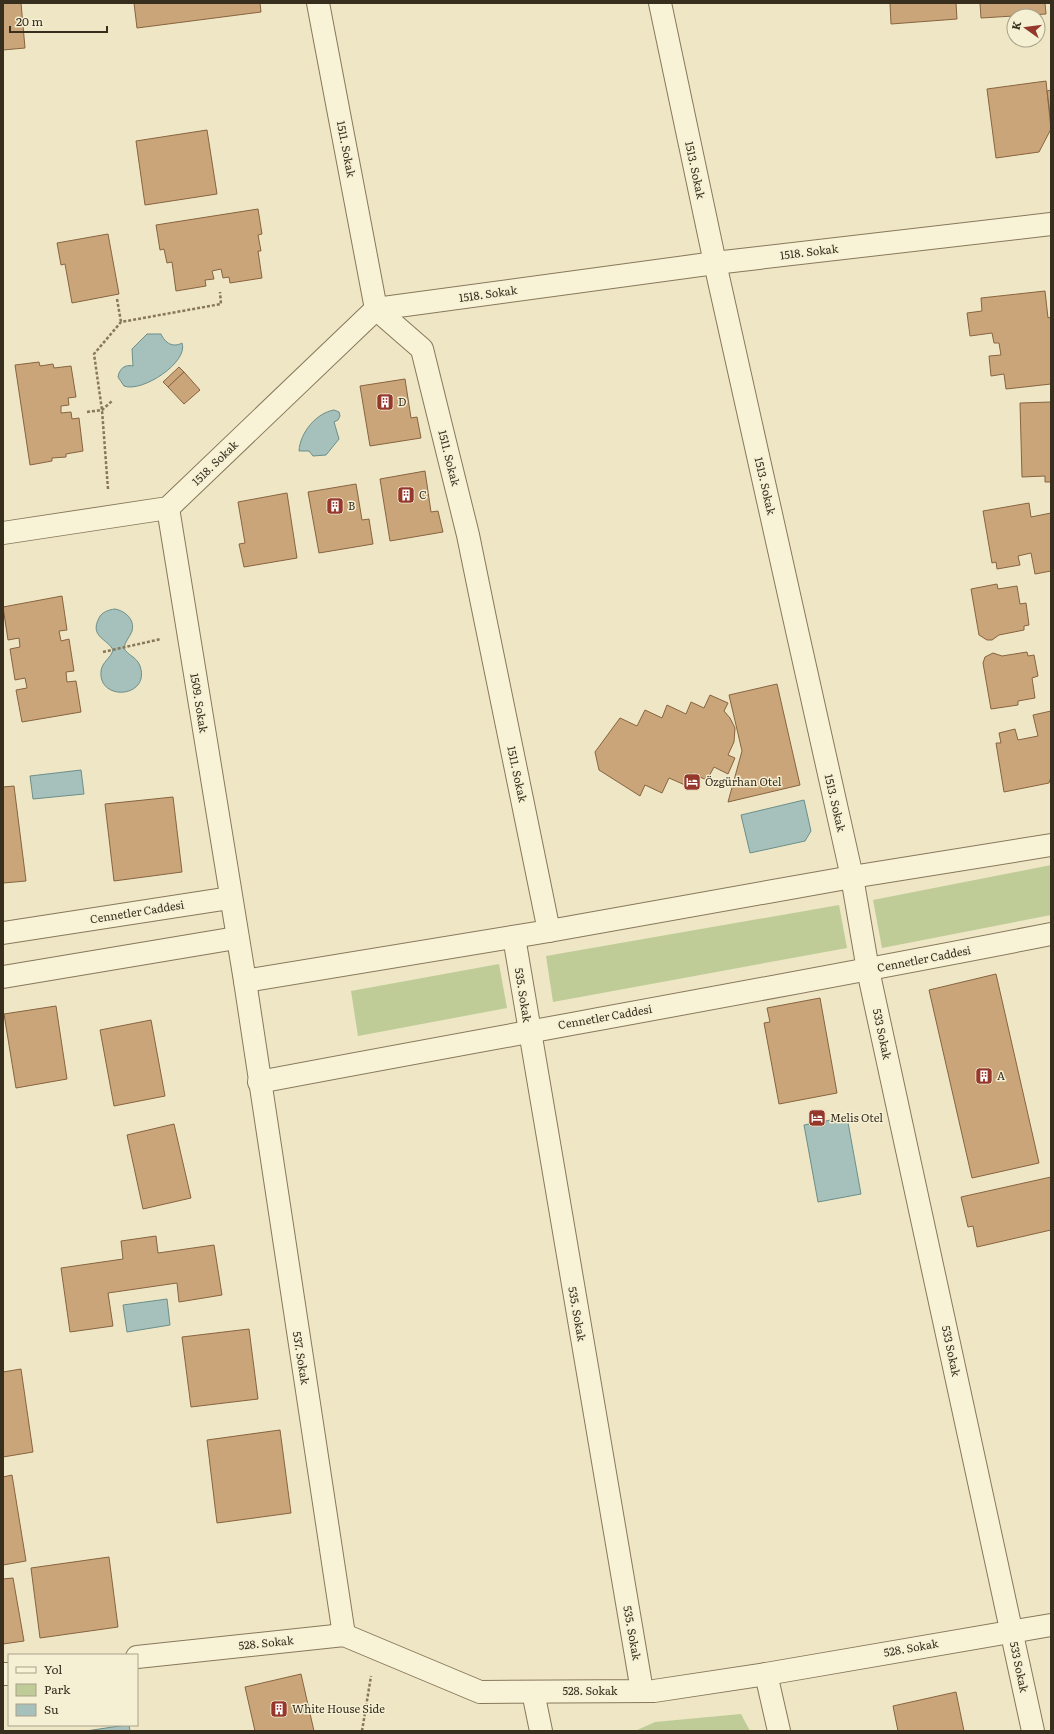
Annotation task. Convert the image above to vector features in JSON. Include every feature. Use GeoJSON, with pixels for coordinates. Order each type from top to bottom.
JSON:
{"type":"FeatureCollection","features":[{"type":"Feature","properties":{"kind":"street","name":"1511. Sokak"},"geometry":{"type":"LineString","coordinates":[[318,3],[376,309],[422,349],[468,535],[549,931]]}},
{"type":"Feature","properties":{"kind":"street","name":"1513. Sokak"},"geometry":{"type":"LineString","coordinates":[[660,3],[715,263],[852,877],[868,970]]}},
{"type":"Feature","properties":{"kind":"street","name":"1518. Sokak"},"geometry":{"type":"LineString","coordinates":[[168,508],[376,309],[715,263],[1051,224]]}},
{"type":"Feature","properties":{"kind":"street"},"geometry":{"type":"LineString","coordinates":[[3,533],[168,508]]}},
{"type":"Feature","properties":{"kind":"street","name":"1509. Sokak"},"geometry":{"type":"LineString","coordinates":[[168,508],[230,898]]}},
{"type":"Feature","properties":{"kind":"street"},"geometry":{"type":"LineString","coordinates":[[244,982],[1051,844]]}},
{"type":"Feature","properties":{"kind":"street"},"geometry":{"type":"LineString","coordinates":[[230,898],[259,1082]]}},
{"type":"Feature","properties":{"kind":"street","name":"Cennetler Caddesi"},"geometry":{"type":"LineString","coordinates":[[3,933],[230,898]]}},
{"type":"Feature","properties":{"kind":"street","name":"Cennetler Caddesi"},"geometry":{"type":"LineString","coordinates":[[259,1082],[529,1030],[868,970],[1051,934]]}},
{"type":"Feature","properties":{"kind":"street","name":"535. Sokak"},"geometry":{"type":"LineString","coordinates":[[514,937],[642,1691]]}},
{"type":"Feature","properties":{"kind":"street"},"geometry":{"type":"LineString","coordinates":[[3,977],[236,938]]}},
{"type":"Feature","properties":{"kind":"street","name":"533 Sokak"},"geometry":{"type":"LineString","coordinates":[[868,970],[1033,1731]]}},
{"type":"Feature","properties":{"kind":"street","name":"537. Sokak"},"geometry":{"type":"LineString","coordinates":[[259,1082],[344,1635]]}},
{"type":"Feature","properties":{"kind":"street","name":"528. Sokak"},"geometry":{"type":"LineString","coordinates":[[138,1657],[344,1635],[480,1692],[642,1691],[766,1674],[1051,1625]]}},
{"type":"Feature","properties":{"kind":"street"},"geometry":{"type":"LineString","coordinates":[[766,1674],[779,1731]]}},
{"type":"Feature","properties":{"kind":"street"},"geometry":{"type":"LineString","coordinates":[[533,1692],[541,1731]]}},
{"type":"Feature","properties":{"kind":"path"},"geometry":{"type":"LineString","coordinates":[[110,517],[102,410],[94,354],[121,322],[221,304],[220,292]]}},
{"type":"Feature","properties":{"kind":"path"},"geometry":{"type":"LineString","coordinates":[[117,299],[121,322]]}},
{"type":"Feature","properties":{"kind":"path"},"geometry":{"type":"LineString","coordinates":[[87,412],[102,410],[112,401]]}},
{"type":"Feature","properties":{"kind":"path"},"geometry":{"type":"LineString","coordinates":[[103,652],[132,646]]}},
{"type":"Feature","properties":{"kind":"path"},"geometry":{"type":"LineString","coordinates":[[362,1731],[376,1648]]}},
{"type":"Feature","properties":{"kind":"green space"},"geometry":{"type":"Polygon","coordinates":[[[1051,865],[1051,915],[882,948],[873,900],[1051,865]]]}},
{"type":"Feature","properties":{"kind":"green space"},"geometry":{"type":"Polygon","coordinates":[[[839,905],[847,948],[553,1002],[546,956],[839,905]]]}},
{"type":"Feature","properties":{"kind":"green space"},"geometry":{"type":"Polygon","coordinates":[[[499,964],[507,1008],[358,1036],[351,991],[499,964]]]}},
{"type":"Feature","properties":{"kind":"green space"},"geometry":{"type":"Polygon","coordinates":[[[741,1714],[750,1731],[635,1731],[655,1722],[741,1714]]]}},
{"type":"Feature","properties":{"kind":"water"},"geometry":{"type":"Polygon","coordinates":[[[147,334],[161,334],[167,342],[172,345],[182,343],[182,351],[178,359],[162,374],[142,385],[132,387],[124,386],[118,377],[120,372],[125,366],[133,366],[132,349],[147,334]]]}},
{"type":"Feature","properties":{"kind":"water"},"geometry":{"type":"Polygon","coordinates":[[[334,410],[339,412],[340,416],[338,420],[334,422],[339,439],[326,455],[313,456],[309,451],[299,451],[302,437],[310,425],[321,415],[334,410]]]}},
{"type":"Feature","properties":{"kind":"water"},"geometry":{"type":"Polygon","coordinates":[[[115,609],[126,614],[131,619],[133,627],[124,648],[139,663],[140,666],[141,677],[138,685],[132,690],[124,692],[107,688],[102,681],[102,668],[113,650],[111,646],[100,637],[96,629],[99,618],[102,614],[115,609]]]}},
{"type":"Feature","properties":{"kind":"water"},"geometry":{"type":"Polygon","coordinates":[[[81,770],[84,794],[33,799],[30,776],[81,770]]]}},
{"type":"Feature","properties":{"kind":"water"},"geometry":{"type":"Polygon","coordinates":[[[804,800],[811,831],[805,841],[750,853],[741,815],[804,800]]]}},
{"type":"Feature","properties":{"kind":"water"},"geometry":{"type":"Polygon","coordinates":[[[847,1117],[861,1194],[818,1202],[804,1125],[847,1117]]]}},
{"type":"Feature","properties":{"kind":"water"},"geometry":{"type":"Polygon","coordinates":[[[167,1299],[170,1325],[127,1332],[123,1305],[167,1299]]]}},
{"type":"Feature","properties":{"kind":"water"},"geometry":{"type":"Polygon","coordinates":[[[129,1726],[130,1731],[86,1731],[129,1726]]]}},
{"type":"Feature","properties":{"kind":"building"},"geometry":{"type":"Polygon","coordinates":[[[3,3],[21,3],[25,48],[3,50],[3,3]]]}},
{"type":"Feature","properties":{"kind":"building"},"geometry":{"type":"Polygon","coordinates":[[[134,3],[260,3],[261,12],[137,28],[134,3]]]}},
{"type":"Feature","properties":{"kind":"building"},"geometry":{"type":"Polygon","coordinates":[[[890,3],[956,3],[957,19],[891,24],[890,3]]]}},
{"type":"Feature","properties":{"kind":"building"},"geometry":{"type":"Polygon","coordinates":[[[980,3],[1045,3],[1045,8],[1006,8],[1006,16],[981,18],[980,3]]]}},
{"type":"Feature","properties":{"kind":"building"},"geometry":{"type":"Polygon","coordinates":[[[1046,81],[1051,129],[1039,152],[996,158],[987,89],[1046,81]]]}},
{"type":"Feature","properties":{"kind":"building"},"geometry":{"type":"Polygon","coordinates":[[[1051,90],[1051,121],[1047,91],[1051,90]]]}},
{"type":"Feature","properties":{"kind":"building"},"geometry":{"type":"Polygon","coordinates":[[[207,130],[217,194],[145,205],[136,141],[207,130]]]}},
{"type":"Feature","properties":{"kind":"building"},"geometry":{"type":"Polygon","coordinates":[[[258,209],[262,234],[258,235],[261,251],[258,251],[262,278],[230,283],[229,277],[223,278],[221,269],[212,271],[214,279],[205,280],[206,286],[176,291],[172,262],[167,263],[164,249],[160,250],[156,225],[258,209]]]}},
{"type":"Feature","properties":{"kind":"building"},"geometry":{"type":"Polygon","coordinates":[[[108,234],[119,294],[72,303],[65,264],[61,265],[57,243],[108,234]]]}},
{"type":"Feature","properties":{"kind":"building"},"geometry":{"type":"Polygon","coordinates":[[[1045,291],[1048,318],[1051,317],[1051,384],[1006,389],[1004,374],[991,376],[989,356],[1001,355],[999,343],[994,343],[992,333],[970,336],[967,313],[982,311],[981,298],[1045,291]]]}},
{"type":"Feature","properties":{"kind":"building"},"geometry":{"type":"Polygon","coordinates":[[[39,362],[40,366],[53,364],[54,368],[71,366],[76,397],[68,398],[69,405],[61,406],[61,413],[71,412],[72,419],[79,418],[83,451],[66,454],[66,457],[52,458],[52,461],[30,465],[15,365],[39,362]]]}},
{"type":"Feature","properties":{"kind":"building"},"geometry":{"type":"Polygon","coordinates":[[[179,367],[184,372],[168,387],[163,382],[179,367]]]}},
{"type":"Feature","properties":{"kind":"building"},"geometry":{"type":"Polygon","coordinates":[[[184,372],[200,390],[184,404],[168,387],[184,372]]]}},
{"type":"Feature","properties":{"kind":"building","name":"D"},"geometry":{"type":"Polygon","coordinates":[[[405,379],[411,418],[417,417],[421,438],[370,446],[360,386],[405,379]]]}},
{"type":"Feature","properties":{"kind":"building"},"geometry":{"type":"Polygon","coordinates":[[[1051,402],[1051,482],[1045,482],[1045,476],[1022,477],[1020,403],[1051,402]]]}},
{"type":"Feature","properties":{"kind":"building","name":"C"},"geometry":{"type":"Polygon","coordinates":[[[425,471],[431,512],[438,511],[443,532],[390,541],[380,479],[425,471]]]}},
{"type":"Feature","properties":{"kind":"building","name":"B"},"geometry":{"type":"Polygon","coordinates":[[[356,484],[362,520],[369,519],[373,544],[319,553],[308,492],[356,484]]]}},
{"type":"Feature","properties":{"kind":"building"},"geometry":{"type":"Polygon","coordinates":[[[287,493],[297,558],[244,567],[239,544],[245,543],[238,502],[287,493]]]}},
{"type":"Feature","properties":{"kind":"building"},"geometry":{"type":"Polygon","coordinates":[[[1029,503],[1031,517],[1051,513],[1051,571],[1035,574],[1031,553],[1018,556],[1020,565],[997,569],[996,562],[992,563],[983,511],[1029,503]]]}},
{"type":"Feature","properties":{"kind":"building"},"geometry":{"type":"Polygon","coordinates":[[[997,584],[998,589],[1017,586],[1020,604],[1026,603],[1029,625],[1024,626],[1024,630],[999,635],[992,640],[987,640],[979,635],[971,589],[997,584]]]}},
{"type":"Feature","properties":{"kind":"building"},"geometry":{"type":"Polygon","coordinates":[[[62,596],[67,630],[59,631],[61,641],[69,639],[74,671],[66,672],[67,682],[76,681],[81,712],[22,722],[16,690],[27,688],[25,678],[15,680],[10,649],[20,647],[19,638],[8,640],[3,607],[62,596]]]}},
{"type":"Feature","properties":{"kind":"building"},"geometry":{"type":"Polygon","coordinates":[[[1027,652],[1028,656],[1034,655],[1038,676],[1032,678],[1035,698],[1018,701],[1018,705],[991,709],[983,663],[985,657],[993,653],[1002,656],[1027,652]]]}},
{"type":"Feature","properties":{"kind":"building"},"geometry":{"type":"Polygon","coordinates":[[[777,684],[800,785],[728,802],[742,751],[729,695],[777,684]]]}},
{"type":"Feature","properties":{"kind":"building"},"geometry":{"type":"Polygon","coordinates":[[[710,695],[728,703],[724,711],[730,718],[735,728],[734,742],[728,755],[735,758],[728,774],[714,767],[707,780],[690,773],[685,785],[669,778],[662,793],[645,785],[640,796],[599,770],[595,752],[620,718],[637,726],[645,710],[662,718],[667,705],[686,714],[691,702],[704,708],[710,695]]]}},
{"type":"Feature","properties":{"kind":"building"},"geometry":{"type":"Polygon","coordinates":[[[1051,711],[1051,777],[1049,783],[1004,792],[996,743],[1001,743],[999,733],[1015,729],[1018,740],[1038,736],[1033,715],[1051,711]]]}},
{"type":"Feature","properties":{"kind":"building"},"geometry":{"type":"Polygon","coordinates":[[[14,786],[26,881],[3,883],[3,787],[14,786]]]}},
{"type":"Feature","properties":{"kind":"building"},"geometry":{"type":"Polygon","coordinates":[[[173,797],[182,872],[114,881],[105,804],[173,797]]]}},
{"type":"Feature","properties":{"kind":"building","name":"A"},"geometry":{"type":"Polygon","coordinates":[[[996,974],[1039,1163],[972,1178],[929,990],[996,974]]]}},
{"type":"Feature","properties":{"kind":"building"},"geometry":{"type":"Polygon","coordinates":[[[820,998],[837,1093],[779,1104],[764,1023],[770,1022],[767,1008],[820,998]]]}},
{"type":"Feature","properties":{"kind":"building"},"geometry":{"type":"Polygon","coordinates":[[[56,1006],[67,1079],[16,1088],[4,1014],[56,1006]]]}},
{"type":"Feature","properties":{"kind":"building"},"geometry":{"type":"Polygon","coordinates":[[[151,1020],[165,1096],[114,1106],[100,1030],[151,1020]]]}},
{"type":"Feature","properties":{"kind":"building"},"geometry":{"type":"Polygon","coordinates":[[[174,1124],[191,1198],[143,1209],[127,1135],[174,1124]]]}},
{"type":"Feature","properties":{"kind":"building"},"geometry":{"type":"Polygon","coordinates":[[[1051,1177],[1051,1230],[977,1247],[973,1226],[968,1227],[961,1197],[1051,1177]]]}},
{"type":"Feature","properties":{"kind":"building"},"geometry":{"type":"Polygon","coordinates":[[[156,1236],[158,1253],[214,1245],[222,1295],[179,1302],[177,1283],[108,1293],[113,1326],[70,1332],[61,1268],[123,1259],[121,1241],[156,1236]]]}},
{"type":"Feature","properties":{"kind":"building"},"geometry":{"type":"Polygon","coordinates":[[[249,1329],[258,1399],[191,1407],[182,1337],[249,1329]]]}},
{"type":"Feature","properties":{"kind":"building"},"geometry":{"type":"Polygon","coordinates":[[[21,1369],[33,1452],[3,1457],[3,1372],[21,1369]]]}},
{"type":"Feature","properties":{"kind":"building"},"geometry":{"type":"Polygon","coordinates":[[[280,1430],[291,1513],[217,1523],[207,1440],[280,1430]]]}},
{"type":"Feature","properties":{"kind":"building"},"geometry":{"type":"Polygon","coordinates":[[[12,1475],[26,1561],[3,1565],[3,1477],[12,1475]]]}},
{"type":"Feature","properties":{"kind":"building"},"geometry":{"type":"Polygon","coordinates":[[[109,1557],[118,1627],[40,1638],[31,1568],[109,1557]]]}},
{"type":"Feature","properties":{"kind":"building"},"geometry":{"type":"Polygon","coordinates":[[[13,1578],[24,1641],[3,1644],[3,1579],[13,1578]]]}},
{"type":"Feature","properties":{"kind":"building","name":"White House Side"},"geometry":{"type":"Polygon","coordinates":[[[301,1674],[314,1731],[255,1731],[245,1687],[301,1674]]]}},
{"type":"Feature","properties":{"kind":"building"},"geometry":{"type":"Polygon","coordinates":[[[956,1692],[964,1731],[898,1731],[893,1706],[956,1692]]]}},
{"type":"Feature","properties":{"kind":"place","name":"D"},"geometry":{"type":"Point","coordinates":[385,402]}},
{"type":"Feature","properties":{"kind":"place","name":"C"},"geometry":{"type":"Point","coordinates":[406,495]}},
{"type":"Feature","properties":{"kind":"place","name":"B"},"geometry":{"type":"Point","coordinates":[335,506]}},
{"type":"Feature","properties":{"kind":"place","name":"Özgürhan Otel"},"geometry":{"type":"Point","coordinates":[692,782]}},
{"type":"Feature","properties":{"kind":"place","name":"A"},"geometry":{"type":"Point","coordinates":[984,1076]}},
{"type":"Feature","properties":{"kind":"place","name":"Melis Otel"},"geometry":{"type":"Point","coordinates":[817,1118]}},
{"type":"Feature","properties":{"kind":"place","name":"White House Side"},"geometry":{"type":"Point","coordinates":[279,1709]}}]}
